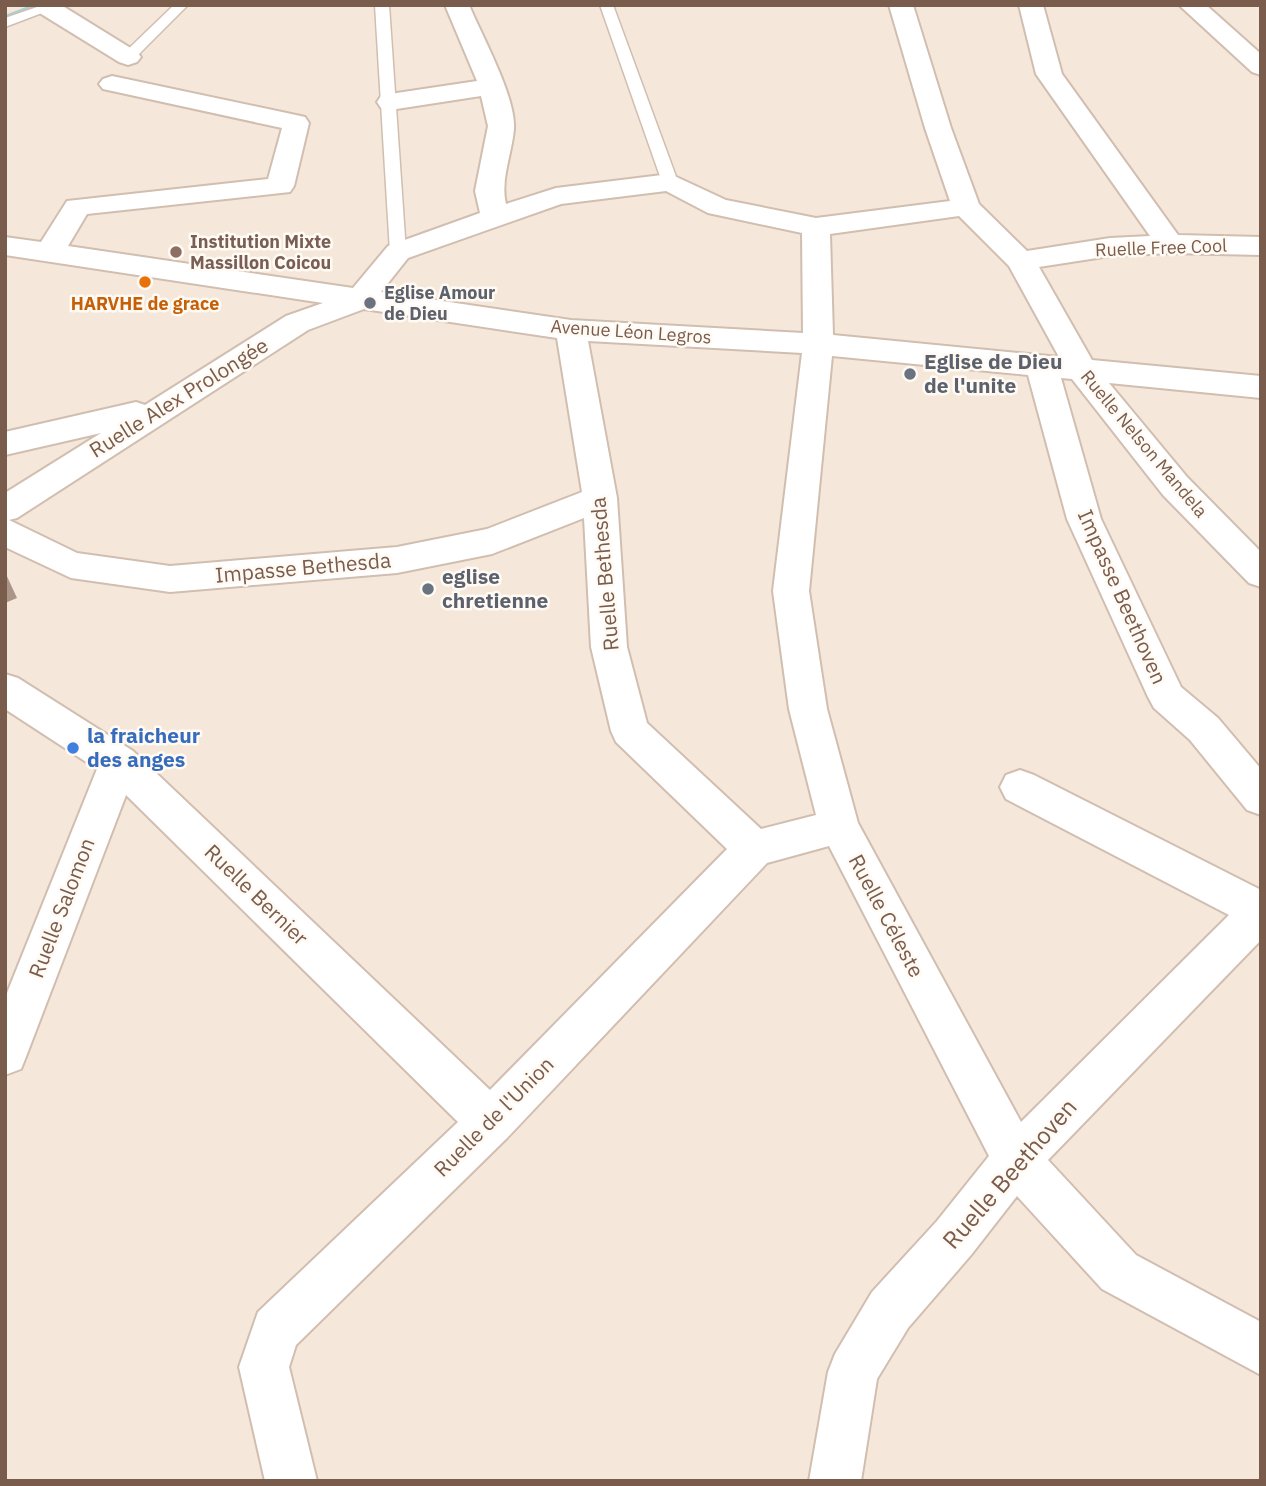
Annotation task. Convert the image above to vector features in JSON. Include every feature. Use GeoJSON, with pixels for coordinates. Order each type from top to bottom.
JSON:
{"type":"FeatureCollection","features":[{"type":"Feature","properties":{"kind":"street"},"geometry":{"type":"LineString","coordinates":[[457,5],[492,87],[500,126],[489,191],[495,218]]}},
{"type":"Feature","properties":{"kind":"street","name":"Ruelle Nelson Mandela"},"geometry":{"type":"LineString","coordinates":[[901,5],[938,128],[966,207],[1021,261],[1081,369],[1175,486],[1261,574]]}},
{"type":"Feature","properties":{"kind":"street"},"geometry":{"type":"LineString","coordinates":[[1031,5],[1049,74],[1170,244]]}},
{"type":"Feature","properties":{"kind":"street"},"geometry":{"type":"LineString","coordinates":[[1191,5],[1261,67]]}},
{"type":"Feature","properties":{"kind":"street"},"geometry":{"type":"LineString","coordinates":[[48,7],[128,57]]}},
{"type":"Feature","properties":{"kind":"street"},"geometry":{"type":"LineString","coordinates":[[49,253],[78,207],[280,186],[296,123],[112,84]]}},
{"type":"Feature","properties":{"kind":"street"},"geometry":{"type":"LineString","coordinates":[[390,102],[492,87]]}},
{"type":"Feature","properties":{"kind":"street"},"geometry":{"type":"LineString","coordinates":[[359,300],[398,252],[556,196],[670,182],[718,207],[816,227],[966,207]]}},
{"type":"Feature","properties":{"kind":"street","name":"Ruelle Céleste"},"geometry":{"type":"LineString","coordinates":[[816,227],[818,344],[791,591],[808,709],[839,826],[1016,1160],[1119,1272],[1261,1350]]}},
{"type":"Feature","properties":{"kind":"street","name":"Ruelle Free Cool"},"geometry":{"type":"LineString","coordinates":[[1021,261],[1110,247],[1170,244],[1261,246]]}},
{"type":"Feature","properties":{"kind":"street","name":"Avenue Léon Legros"},"geometry":{"type":"LineString","coordinates":[[5,246],[571,330],[818,344],[1261,387]]}},
{"type":"Feature","properties":{"kind":"street","name":"Ruelle Alex Prolongée"},"geometry":{"type":"LineString","coordinates":[[5,509],[297,323],[359,300]]}},
{"type":"Feature","properties":{"kind":"street","name":"Ruelle Bethesda"},"geometry":{"type":"LineString","coordinates":[[571,330],[600,498],[609,647],[630,731],[754,849]]}},
{"type":"Feature","properties":{"kind":"street","name":"Impasse Beethoven"},"geometry":{"type":"LineString","coordinates":[[1041,364],[1084,519],[1167,697],[1204,729],[1261,798]]}},
{"type":"Feature","properties":{"kind":"street"},"geometry":{"type":"LineString","coordinates":[[5,444],[163,407]]}},
{"type":"Feature","properties":{"kind":"street","name":"Impasse Bethesda"},"geometry":{"type":"LineString","coordinates":[[5,533],[71,565],[170,579],[397,560],[492,541],[600,498]]}},
{"type":"Feature","properties":{"kind":"street","name":"Ruelle Bernier"},"geometry":{"type":"LineString","coordinates":[[5,689],[119,762],[491,1122]]}},
{"type":"Feature","properties":{"kind":"street","name":"Ruelle Salomon"},"geometry":{"type":"LineString","coordinates":[[5,1054],[119,762]]}},
{"type":"Feature","properties":{"kind":"street"},"geometry":{"type":"LineString","coordinates":[[1020,787],[1261,911]]}},
{"type":"Feature","properties":{"kind":"street"},"geometry":{"type":"LineString","coordinates":[[754,849],[839,826]]}},
{"type":"Feature","properties":{"kind":"street","name":"Ruelle de l'Union"},"geometry":{"type":"LineString","coordinates":[[291,1481],[264,1367],[276,1330],[491,1122],[754,849]]}},
{"type":"Feature","properties":{"kind":"street","name":"Ruelle Beethoven"},"geometry":{"type":"LineString","coordinates":[[835,1481],[853,1372],[890,1310],[954,1238],[1016,1160],[1261,911]]}},
{"type":"Feature","properties":{"kind":"lane"},"geometry":{"type":"LineString","coordinates":[[128,57],[182,5]]}},
{"type":"Feature","properties":{"kind":"lane"},"geometry":{"type":"LineString","coordinates":[[382,5],[398,252]]}},
{"type":"Feature","properties":{"kind":"lane"},"geometry":{"type":"LineString","coordinates":[[606,5],[670,182]]}},
{"type":"Feature","properties":{"kind":"lane"},"geometry":{"type":"LineString","coordinates":[[5,23],[48,7]]}},
{"type":"Feature","properties":{"kind":"shaded area"},"geometry":{"type":"Polygon","coordinates":[[[5,5],[1261,5],[1261,1481],[5,1481],[5,5]]]}},
{"type":"Feature","properties":{"kind":"waterway"},"geometry":{"type":"LineString","coordinates":[[5,17],[38,5]]}},
{"type":"Feature","properties":{"kind":"place","name":"Institution Mixte Massillon Coicou"},"geometry":{"type":"Point","coordinates":[176,252]}},
{"type":"Feature","properties":{"kind":"place","name":"HARVHE de grace"},"geometry":{"type":"Point","coordinates":[145,282]}},
{"type":"Feature","properties":{"kind":"place","name":"Eglise Amour de Dieu"},"geometry":{"type":"Point","coordinates":[370,303]}},
{"type":"Feature","properties":{"kind":"place","name":"Eglise de Dieu de l'unite"},"geometry":{"type":"Point","coordinates":[910,374]}},
{"type":"Feature","properties":{"kind":"place","name":"eglise chretienne"},"geometry":{"type":"Point","coordinates":[428,589]}},
{"type":"Feature","properties":{"kind":"place","name":"la fraicheur des anges"},"geometry":{"type":"Point","coordinates":[73,748]}}]}
